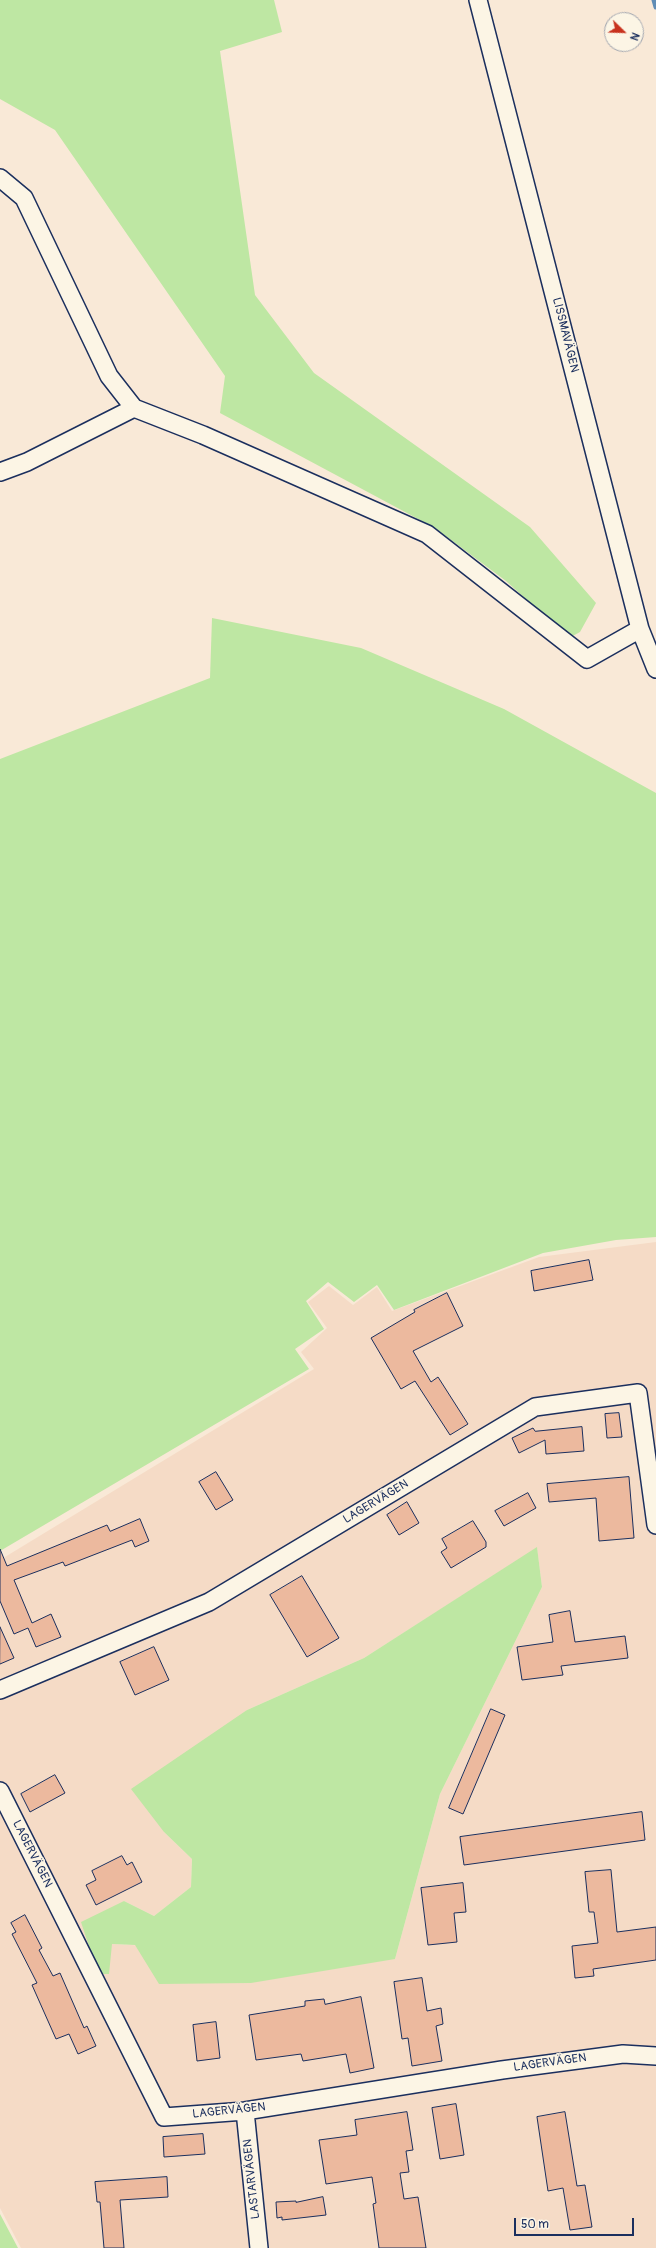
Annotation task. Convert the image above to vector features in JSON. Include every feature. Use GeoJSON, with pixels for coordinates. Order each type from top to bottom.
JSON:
{"type":"FeatureCollection","features":[{"type":"Feature","properties":{"kind":"street","name":"LISSMAVÄGEN"},"geometry":{"type":"LineString","coordinates":[[478,0],[640,629],[656,669]]}},
{"type":"Feature","properties":{"kind":"street"},"geometry":{"type":"LineString","coordinates":[[0,178],[24,198],[109,376],[134,408],[203,435],[427,534],[587,659],[640,629]]}},
{"type":"Feature","properties":{"kind":"street"},"geometry":{"type":"LineString","coordinates":[[0,472],[27,462],[134,408]]}},
{"type":"Feature","properties":{"kind":"street","name":"LAGERVÄGEN"},"geometry":{"type":"LineString","coordinates":[[0,1690],[209,1602],[535,1407],[638,1393],[656,1525]]}},
{"type":"Feature","properties":{"kind":"street","name":"LAGERVÄGEN"},"geometry":{"type":"LineString","coordinates":[[0,1790],[164,2117],[245,2111],[502,2070],[623,2054],[656,2056]]}},
{"type":"Feature","properties":{"kind":"street","name":"LASTARVÄGEN"},"geometry":{"type":"LineString","coordinates":[[245,2111],[259,2248]]}},
{"type":"Feature","properties":{"kind":"shaded area"},"geometry":{"type":"Polygon","coordinates":[[[656,1242],[656,2248],[21,2248],[0,2208],[0,1560],[314,1369],[301,1352],[327,1328],[308,1302],[329,1286],[353,1305],[377,1287],[392,1311],[539,1257],[656,1242]],[[537,1548],[364,1658],[247,1710],[164,1832],[192,1859],[191,1887],[154,1916],[124,1901],[112,1944],[395,1959],[440,1794],[542,1587],[537,1548]]]}},
{"type":"Feature","properties":{"kind":"green space"},"geometry":{"type":"Polygon","coordinates":[[[0,0],[274,0],[282,32],[220,51],[255,295],[314,373],[530,527],[596,603],[580,632],[569,638],[506,581],[435,528],[220,413],[225,376],[55,130],[0,99],[0,0]]]}},
{"type":"Feature","properties":{"kind":"green space"},"geometry":{"type":"Polygon","coordinates":[[[212,618],[361,648],[504,709],[656,793],[656,1237],[616,1240],[543,1253],[394,1310],[377,1285],[354,1302],[328,1282],[306,1301],[324,1329],[295,1349],[309,1369],[0,1551],[0,759],[210,678],[212,618]]]}},
{"type":"Feature","properties":{"kind":"green space"},"geometry":{"type":"Polygon","coordinates":[[[537,1547],[542,1587],[440,1794],[395,1959],[251,1983],[159,1984],[135,1945],[112,1944],[109,1974],[98,1974],[81,1922],[124,1901],[154,1916],[191,1887],[192,1859],[164,1832],[131,1789],[247,1710],[364,1658],[537,1547]]]}},
{"type":"Feature","properties":{"kind":"green space"},"geometry":{"type":"Polygon","coordinates":[[[0,2214],[18,2248],[0,2248],[0,2214]]]}},
{"type":"Feature","properties":{"kind":"building"},"geometry":{"type":"Polygon","coordinates":[[[589,1260],[593,1280],[534,1291],[531,1271],[589,1260]]]}},
{"type":"Feature","properties":{"kind":"building"},"geometry":{"type":"Polygon","coordinates":[[[447,1293],[463,1326],[413,1351],[431,1382],[438,1377],[468,1424],[450,1435],[415,1381],[401,1389],[371,1338],[415,1312],[414,1310],[447,1293]]]}},
{"type":"Feature","properties":{"kind":"building"},"geometry":{"type":"Polygon","coordinates":[[[619,1413],[622,1437],[607,1438],[605,1414],[619,1413]]]}},
{"type":"Feature","properties":{"kind":"building"},"geometry":{"type":"Polygon","coordinates":[[[582,1427],[584,1451],[546,1454],[545,1440],[519,1453],[512,1438],[533,1428],[535,1431],[582,1427]]]}},
{"type":"Feature","properties":{"kind":"building"},"geometry":{"type":"Polygon","coordinates":[[[216,1472],[233,1500],[216,1510],[199,1482],[216,1472]]]}},
{"type":"Feature","properties":{"kind":"building"},"geometry":{"type":"Polygon","coordinates":[[[629,1477],[634,1538],[599,1541],[596,1498],[549,1502],[547,1484],[629,1477]]]}},
{"type":"Feature","properties":{"kind":"building"},"geometry":{"type":"Polygon","coordinates":[[[528,1493],[536,1508],[504,1526],[495,1511],[528,1493]]]}},
{"type":"Feature","properties":{"kind":"building"},"geometry":{"type":"Polygon","coordinates":[[[407,1502],[419,1523],[399,1535],[387,1515],[407,1502]]]}},
{"type":"Feature","properties":{"kind":"building"},"geometry":{"type":"Polygon","coordinates":[[[140,1519],[149,1541],[135,1547],[132,1540],[65,1566],[63,1562],[14,1580],[32,1623],[51,1614],[61,1637],[36,1647],[28,1628],[14,1634],[0,1601],[0,1549],[7,1566],[107,1525],[110,1531],[140,1519]]]}},
{"type":"Feature","properties":{"kind":"building"},"geometry":{"type":"Polygon","coordinates":[[[473,1521],[486,1542],[486,1547],[451,1568],[441,1552],[447,1548],[442,1539],[473,1521]]]}},
{"type":"Feature","properties":{"kind":"building"},"geometry":{"type":"Polygon","coordinates":[[[302,1576],[339,1638],[307,1657],[270,1595],[302,1576]]]}},
{"type":"Feature","properties":{"kind":"building"},"geometry":{"type":"Polygon","coordinates":[[[570,1611],[575,1642],[625,1636],[628,1658],[561,1666],[563,1675],[522,1680],[517,1647],[553,1642],[549,1615],[570,1611]]]}},
{"type":"Feature","properties":{"kind":"building"},"geometry":{"type":"Polygon","coordinates":[[[0,1627],[14,1658],[0,1664],[0,1627]]]}},
{"type":"Feature","properties":{"kind":"building"},"geometry":{"type":"Polygon","coordinates":[[[154,1647],[169,1680],[135,1695],[120,1662],[154,1647]]]}},
{"type":"Feature","properties":{"kind":"building"},"geometry":{"type":"Polygon","coordinates":[[[491,1709],[505,1715],[463,1814],[449,1808],[491,1709]]]}},
{"type":"Feature","properties":{"kind":"building"},"geometry":{"type":"Polygon","coordinates":[[[55,1775],[65,1793],[30,1812],[21,1794],[55,1775]]]}},
{"type":"Feature","properties":{"kind":"building"},"geometry":{"type":"Polygon","coordinates":[[[642,1812],[645,1840],[464,1865],[460,1837],[642,1812]]]}},
{"type":"Feature","properties":{"kind":"building"},"geometry":{"type":"Polygon","coordinates":[[[122,1856],[127,1865],[132,1862],[142,1882],[96,1905],[86,1885],[96,1880],[92,1871],[122,1856]]]}},
{"type":"Feature","properties":{"kind":"building"},"geometry":{"type":"Polygon","coordinates":[[[611,1870],[617,1932],[656,1927],[656,1960],[593,1969],[594,1976],[575,1978],[572,1946],[598,1943],[594,1912],[589,1912],[585,1872],[611,1870]]]}},
{"type":"Feature","properties":{"kind":"building"},"geometry":{"type":"Polygon","coordinates":[[[463,1883],[466,1912],[454,1913],[457,1942],[428,1945],[421,1888],[463,1883]]]}},
{"type":"Feature","properties":{"kind":"building"},"geometry":{"type":"Polygon","coordinates":[[[25,1915],[42,1948],[39,1950],[53,1976],[60,1973],[84,2028],[87,2026],[96,2046],[78,2054],[69,2034],[56,2039],[32,1985],[37,1983],[12,1934],[16,1932],[11,1923],[25,1915]]]}},
{"type":"Feature","properties":{"kind":"building"},"geometry":{"type":"Polygon","coordinates":[[[422,1978],[427,2011],[441,2008],[443,2024],[436,2026],[442,2061],[412,2066],[408,2038],[402,2039],[394,1982],[422,1978]]]}},
{"type":"Feature","properties":{"kind":"building"},"geometry":{"type":"Polygon","coordinates":[[[361,1997],[374,2068],[350,2073],[346,2054],[303,2061],[301,2054],[256,2060],[249,2015],[305,2006],[305,2001],[324,1999],[325,2004],[361,1997]]]}},
{"type":"Feature","properties":{"kind":"building"},"geometry":{"type":"Polygon","coordinates":[[[216,2022],[220,2058],[197,2061],[193,2025],[216,2022]]]}},
{"type":"Feature","properties":{"kind":"building"},"geometry":{"type":"Polygon","coordinates":[[[456,2104],[464,2155],[440,2159],[432,2108],[456,2104]]]}},
{"type":"Feature","properties":{"kind":"building"},"geometry":{"type":"Polygon","coordinates":[[[407,2112],[413,2150],[406,2151],[409,2172],[400,2173],[404,2199],[418,2197],[426,2248],[379,2248],[373,2204],[376,2203],[372,2177],[326,2184],[319,2140],[357,2135],[355,2120],[407,2112]]]}},
{"type":"Feature","properties":{"kind":"building"},"geometry":{"type":"Polygon","coordinates":[[[565,2112],[577,2186],[585,2185],[592,2227],[570,2230],[563,2188],[548,2191],[537,2117],[565,2112]]]}},
{"type":"Feature","properties":{"kind":"building"},"geometry":{"type":"Polygon","coordinates":[[[203,2134],[205,2154],[164,2157],[163,2137],[203,2134]]]}},
{"type":"Feature","properties":{"kind":"building"},"geometry":{"type":"Polygon","coordinates":[[[167,2177],[168,2197],[120,2200],[124,2248],[104,2248],[100,2202],[97,2202],[95,2182],[167,2177]]]}},
{"type":"Feature","properties":{"kind":"building"},"geometry":{"type":"Polygon","coordinates":[[[323,2197],[326,2215],[282,2220],[282,2217],[277,2218],[276,2202],[296,2202],[323,2197]]]}},
{"type":"Feature","properties":{"kind":"waterway"},"geometry":{"type":"LineString","coordinates":[[654,0],[656,7]]}}]}
